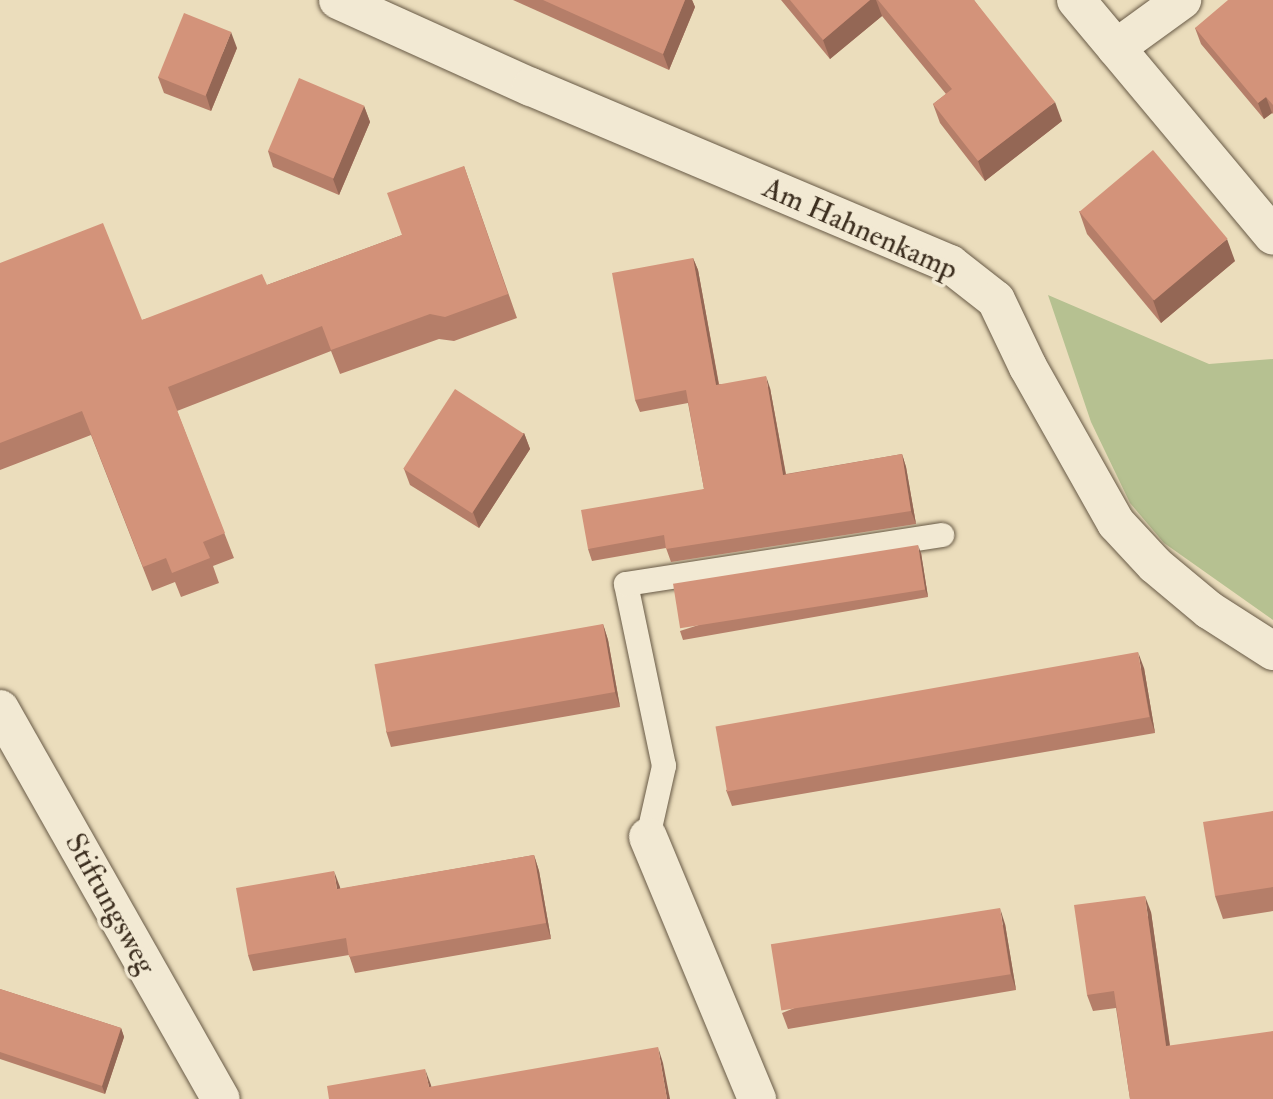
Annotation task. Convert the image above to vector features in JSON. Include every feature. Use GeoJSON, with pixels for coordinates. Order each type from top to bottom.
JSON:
{"type":"FeatureCollection","features":[{"type":"Feature","properties":{"kind":"street","name":"Am Hahnenkamp"},"geometry":{"type":"LineString","coordinates":[[338,0],[521,83],[950,264],[996,300],[1028,367],[1116,523],[1155,565],[1209,610],[1273,651]]}},
{"type":"Feature","properties":{"kind":"street"},"geometry":{"type":"LineString","coordinates":[[1076,0],[1273,236]]}},
{"type":"Feature","properties":{"kind":"street"},"geometry":{"type":"LineString","coordinates":[[1116,48],[1182,0]]}},
{"type":"Feature","properties":{"kind":"street","name":"Stiftungsweg"},"geometry":{"type":"LineString","coordinates":[[0,709],[221,1099]]}},
{"type":"Feature","properties":{"kind":"street"},"geometry":{"type":"LineString","coordinates":[[648,837],[757,1099]]}},
{"type":"Feature","properties":{"kind":"lane"},"geometry":{"type":"LineString","coordinates":[[648,837],[664,766],[626,584],[942,535]]}},
{"type":"Feature","properties":{"kind":"green space"},"geometry":{"type":"Polygon","coordinates":[[[1048,295],[1209,364],[1273,359],[1273,620],[1164,543],[1130,503],[1091,422],[1048,295]]]}},
{"type":"Feature","properties":{"kind":"building"},"geometry":{"type":"Polygon","coordinates":[[[543,0],[685,0],[663,54],[543,0]]]}},
{"type":"Feature","properties":{"kind":"building"},"geometry":{"type":"Polygon","coordinates":[[[790,0],[870,0],[823,40],[790,0]]]}},
{"type":"Feature","properties":{"kind":"building"},"geometry":{"type":"Polygon","coordinates":[[[878,0],[974,0],[1055,102],[978,161],[933,104],[952,89],[878,0]]]}},
{"type":"Feature","properties":{"kind":"building"},"geometry":{"type":"Polygon","coordinates":[[[1228,0],[1273,0],[1273,105],[1266,97],[1258,103],[1195,28],[1228,0]]]}},
{"type":"Feature","properties":{"kind":"building"},"geometry":{"type":"Polygon","coordinates":[[[184,13],[231,32],[205,96],[158,77],[184,13]]]}},
{"type":"Feature","properties":{"kind":"building"},"geometry":{"type":"Polygon","coordinates":[[[299,78],[364,106],[333,178],[268,151],[299,78]]]}},
{"type":"Feature","properties":{"kind":"building"},"geometry":{"type":"Polygon","coordinates":[[[1153,150],[1228,239],[1154,301],[1079,212],[1153,150]]]}},
{"type":"Feature","properties":{"kind":"building"},"geometry":{"type":"Polygon","coordinates":[[[464,166],[508,294],[445,317],[430,314],[331,350],[322,326],[168,387],[225,533],[203,542],[210,558],[172,573],[166,558],[143,567],[82,411],[0,443],[0,263],[103,223],[142,320],[262,274],[267,285],[402,235],[387,193],[464,166]]]}},
{"type":"Feature","properties":{"kind":"building"},"geometry":{"type":"Polygon","coordinates":[[[693,258],[716,385],[766,376],[783,475],[902,454],[911,511],[666,549],[664,535],[588,549],[581,510],[704,489],[686,390],[635,400],[612,273],[693,258]]]}},
{"type":"Feature","properties":{"kind":"building"},"geometry":{"type":"Polygon","coordinates":[[[455,389],[524,434],[472,513],[403,469],[455,389]]]}},
{"type":"Feature","properties":{"kind":"building"},"geometry":{"type":"Polygon","coordinates":[[[918,545],[925,589],[680,628],[673,584],[918,545]]]}},
{"type":"Feature","properties":{"kind":"building"},"geometry":{"type":"Polygon","coordinates":[[[603,624],[615,692],[387,732],[375,664],[603,624]]]}},
{"type":"Feature","properties":{"kind":"building"},"geometry":{"type":"Polygon","coordinates":[[[1138,652],[1149,717],[727,791],[716,726],[1138,652]]]}},
{"type":"Feature","properties":{"kind":"building"},"geometry":{"type":"Polygon","coordinates":[[[1273,811],[1273,887],[1215,896],[1203,822],[1273,811]]]}},
{"type":"Feature","properties":{"kind":"building"},"geometry":{"type":"Polygon","coordinates":[[[534,855],[546,923],[349,957],[346,938],[248,955],[236,888],[334,871],[337,889],[534,855]]]}},
{"type":"Feature","properties":{"kind":"building"},"geometry":{"type":"Polygon","coordinates":[[[1145,896],[1166,1046],[1273,1031],[1273,1099],[1130,1099],[1114,991],[1087,995],[1074,905],[1145,896]]]}},
{"type":"Feature","properties":{"kind":"building"},"geometry":{"type":"Polygon","coordinates":[[[1000,908],[1010,974],[781,1010],[771,944],[1000,908]]]}},
{"type":"Feature","properties":{"kind":"building"},"geometry":{"type":"Polygon","coordinates":[[[0,989],[121,1028],[102,1086],[0,1052],[0,989]]]}},
{"type":"Feature","properties":{"kind":"building"},"geometry":{"type":"Polygon","coordinates":[[[658,1047],[667,1099],[329,1099],[327,1086],[425,1069],[429,1087],[658,1047]]]}}]}
